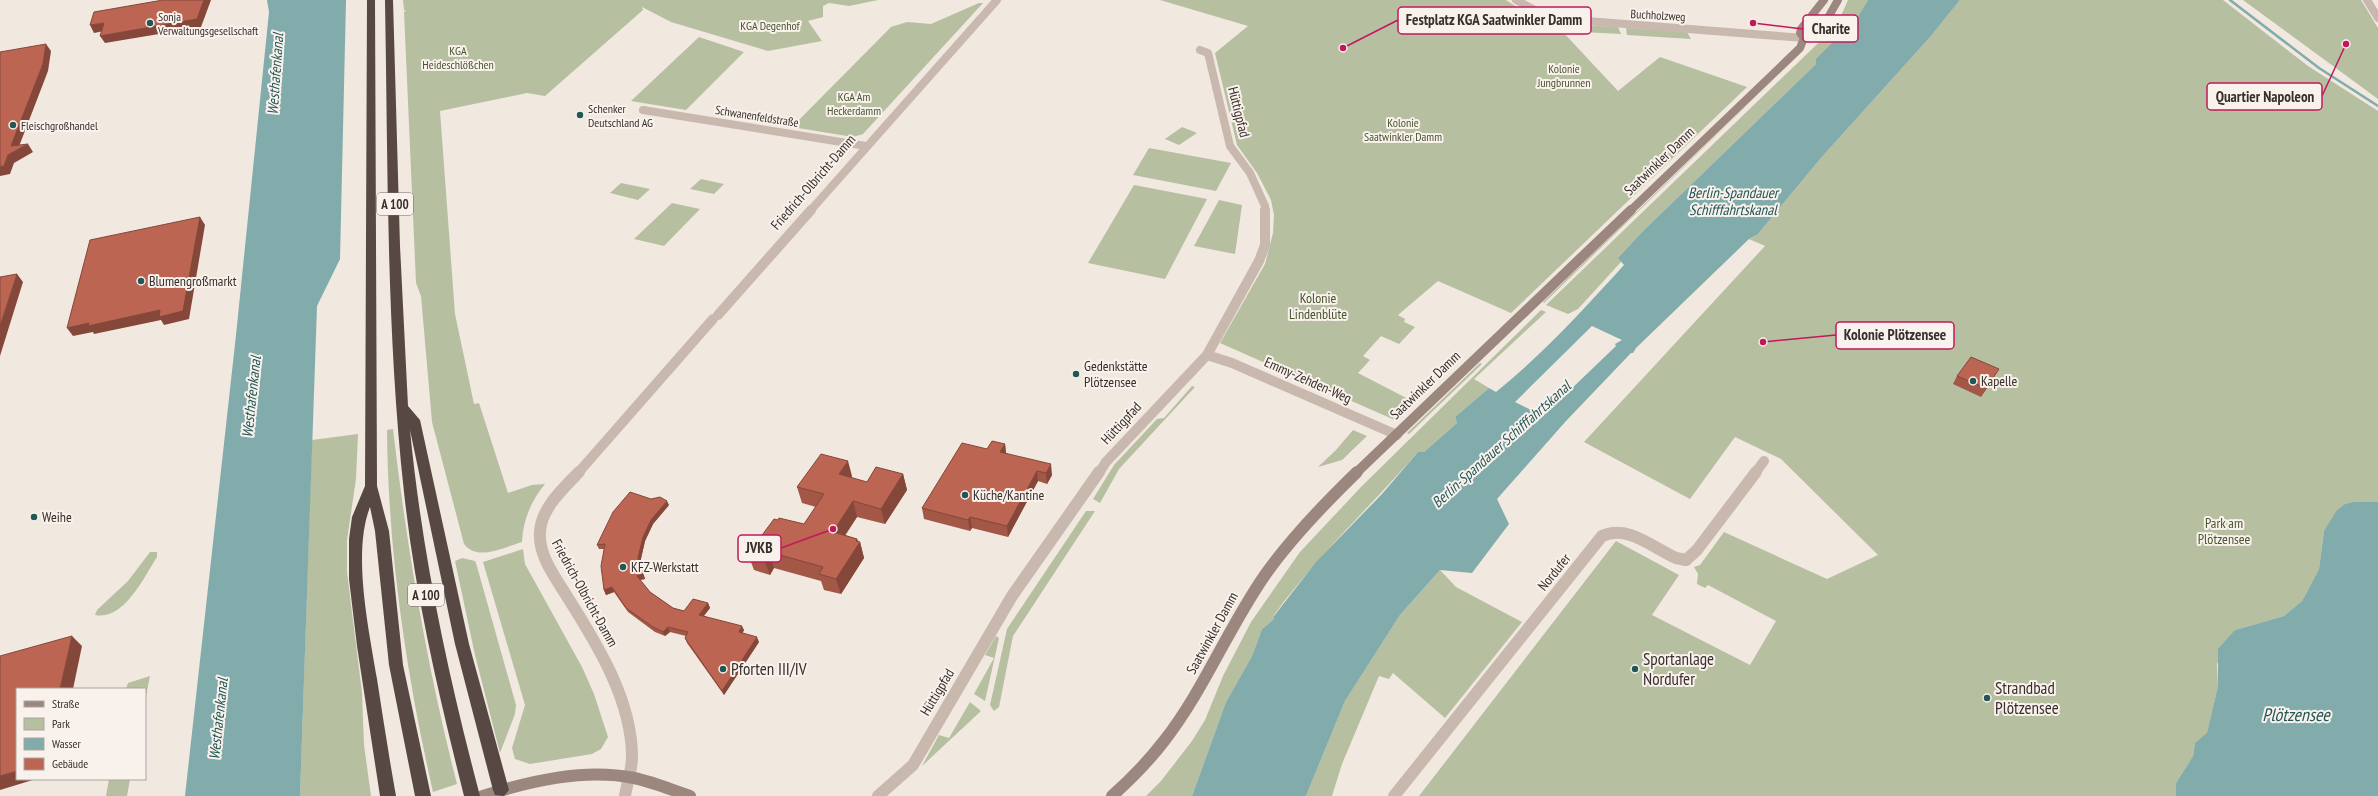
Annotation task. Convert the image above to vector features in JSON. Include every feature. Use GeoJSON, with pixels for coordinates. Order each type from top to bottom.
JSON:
{"type":"FeatureCollection","features":[{"type":"Feature","properties":{"kind":"highway","name":"A 100"},"geometry":{"type":"LineString","coordinates":[[371,0],[371,486],[382,531],[396,664],[423,796]]}},
{"type":"Feature","properties":{"kind":"highway","name":"A 100"},"geometry":{"type":"LineString","coordinates":[[389,0],[397,306],[410,492],[436,654],[472,796]]}},
{"type":"Feature","properties":{"kind":"highway"},"geometry":{"type":"LineString","coordinates":[[403,408],[414,420],[492,793]]}},
{"type":"Feature","properties":{"kind":"highway"},"geometry":{"type":"LineString","coordinates":[[371,486],[359,517],[356,539],[356,579],[364,646],[388,796]]}},
{"type":"Feature","properties":{"kind":"main road","name":"Saatwinkler Damm"},"geometry":{"type":"LineString","coordinates":[[1804,38],[1800,33],[1802,26],[1824,0]]}},
{"type":"Feature","properties":{"kind":"main road","name":"Saatwinkler Damm"},"geometry":{"type":"LineString","coordinates":[[1113,795],[1144,767],[1168,738],[1196,693],[1246,604],[1273,564],[1330,500],[1798,50],[1804,38],[1814,34],[1824,23],[1838,0]]}},
{"type":"Feature","properties":{"kind":"main road"},"geometry":{"type":"LineString","coordinates":[[492,793],[533,783],[586,776],[628,777],[690,796]]}},
{"type":"Feature","properties":{"kind":"street","name":"Friedrich-Olbricht-Damm"},"geometry":{"type":"LineString","coordinates":[[625,796],[632,754],[627,722],[601,654],[544,557],[539,542],[540,527],[544,512],[866,146],[997,0]]}},
{"type":"Feature","properties":{"kind":"street","name":"Buchholzweg"},"geometry":{"type":"LineString","coordinates":[[1516,0],[1544,15],[1561,19],[1747,32],[1804,38]]}},
{"type":"Feature","properties":{"kind":"street"},"geometry":{"type":"LineString","coordinates":[[2367,0],[2378,18]]}},
{"type":"Feature","properties":{"kind":"street","name":"Hüttigpfad"},"geometry":{"type":"LineString","coordinates":[[878,796],[913,765],[1012,596],[1106,462],[1177,385],[1207,355],[1259,261],[1265,245],[1266,217],[1258,187],[1230,146],[1208,53],[1200,50]]}},
{"type":"Feature","properties":{"kind":"street","name":"Schwanenfeldstraße"},"geometry":{"type":"LineString","coordinates":[[643,110],[866,146]]}},
{"type":"Feature","properties":{"kind":"street","name":"Emmy-Zehden-Weg"},"geometry":{"type":"LineString","coordinates":[[1207,355],[1232,362],[1397,435]]}},
{"type":"Feature","properties":{"kind":"street","name":"Nordufer"},"geometry":{"type":"LineString","coordinates":[[1394,796],[1602,536],[1607,532],[1621,532],[1680,559],[1686,560],[1697,550],[1764,461]]}},
{"type":"Feature","properties":{"kind":"green space"},"geometry":{"type":"Polygon","coordinates":[[[403,0],[878,0],[849,6],[829,3],[823,6],[823,17],[808,21],[822,41],[768,51],[671,22],[642,7],[643,10],[545,96],[527,93],[440,111],[455,314],[474,404],[479,403],[508,493],[532,485],[545,484],[532,504],[526,518],[522,542],[492,552],[476,552],[464,544],[432,422],[421,296],[416,283],[404,12],[406,11],[404,10],[403,0]]]}},
{"type":"Feature","properties":{"kind":"green space","name":"Kolonie Saatwinkler Damm"},"geometry":{"type":"Polygon","coordinates":[[[1160,0],[1506,0],[1519,8],[1546,19],[1574,24],[1618,27],[1621,34],[1562,31],[1618,91],[1660,57],[1747,87],[1511,313],[1438,281],[1398,315],[1405,319],[1404,322],[1415,327],[1399,344],[1381,336],[1363,356],[1370,360],[1358,373],[1416,403],[1397,421],[1220,343],[1265,264],[1273,233],[1274,215],[1271,200],[1257,173],[1237,145],[1215,53],[1248,26],[1160,0]]]}},
{"type":"Feature","properties":{"kind":"green space"},"geometry":{"type":"Polygon","coordinates":[[[1848,0],[1868,0],[1852,26],[1847,28],[1816,64],[1642,232],[1619,257],[1621,262],[1578,309],[1568,314],[1546,305],[1837,25],[1848,0]]]}},
{"type":"Feature","properties":{"kind":"green space","name":"Park am Plötzensee"},"geometry":{"type":"Polygon","coordinates":[[[1960,0],[2223,0],[2308,66],[2378,111],[2378,502],[2345,504],[2324,531],[2319,569],[2302,601],[2284,616],[2235,630],[2217,664],[2218,686],[2207,734],[2195,743],[2193,756],[2176,783],[2176,796],[1419,796],[1616,541],[1679,575],[1652,615],[1750,665],[1776,621],[1708,585],[1705,588],[1697,584],[1698,574],[1694,567],[1700,565],[1724,532],[1827,579],[1878,555],[1781,459],[1735,437],[1690,499],[1584,442],[1765,246],[1749,239],[1758,234],[1821,158],[1931,36],[1960,0]]]}},
{"type":"Feature","properties":{"kind":"green space"},"geometry":{"type":"Polygon","coordinates":[[[2243,0],[2361,0],[2378,28],[2378,99],[2243,0]]]}},
{"type":"Feature","properties":{"kind":"green space","name":"KGA Am Heckerdamm"},"geometry":{"type":"Polygon","coordinates":[[[979,3],[983,3],[863,134],[853,137],[792,127],[891,27],[907,22],[931,24],[979,3]]]}},
{"type":"Feature","properties":{"kind":"green space"},"geometry":{"type":"Polygon","coordinates":[[[1626,28],[1687,32],[1691,39],[1627,35],[1626,28]]]}},
{"type":"Feature","properties":{"kind":"green space"},"geometry":{"type":"Polygon","coordinates":[[[699,37],[744,52],[686,110],[631,101],[699,37]]]}},
{"type":"Feature","properties":{"kind":"green space"},"geometry":{"type":"Polygon","coordinates":[[[1804,50],[1544,303],[1543,302],[1804,50]]]}},
{"type":"Feature","properties":{"kind":"green space"},"geometry":{"type":"Polygon","coordinates":[[[1182,127],[1197,133],[1179,145],[1165,139],[1182,127]]]}},
{"type":"Feature","properties":{"kind":"green space"},"geometry":{"type":"Polygon","coordinates":[[[1149,148],[1231,163],[1216,191],[1133,175],[1149,148]]]}},
{"type":"Feature","properties":{"kind":"green space"},"geometry":{"type":"Polygon","coordinates":[[[701,179],[724,184],[714,194],[690,189],[701,179]]]}},
{"type":"Feature","properties":{"kind":"green space"},"geometry":{"type":"Polygon","coordinates":[[[621,183],[650,189],[638,200],[610,193],[621,183]]]}},
{"type":"Feature","properties":{"kind":"green space"},"geometry":{"type":"Polygon","coordinates":[[[1134,185],[1207,199],[1165,279],[1088,263],[1134,185]]]}},
{"type":"Feature","properties":{"kind":"green space"},"geometry":{"type":"Polygon","coordinates":[[[1219,200],[1242,205],[1235,254],[1194,246],[1219,200]]]}},
{"type":"Feature","properties":{"kind":"green space"},"geometry":{"type":"Polygon","coordinates":[[[672,203],[700,209],[664,246],[634,239],[672,203]]]}},
{"type":"Feature","properties":{"kind":"green space"},"geometry":{"type":"Polygon","coordinates":[[[1541,310],[1546,312],[1474,379],[1489,388],[1455,417],[1457,423],[1424,452],[1418,452],[1308,572],[1274,615],[1274,619],[1262,629],[1252,656],[1226,702],[1192,796],[1146,796],[1161,781],[1192,741],[1205,720],[1223,676],[1251,622],[1300,552],[1361,487],[1541,310]]]}},
{"type":"Feature","properties":{"kind":"green space"},"geometry":{"type":"Polygon","coordinates":[[[1480,363],[1482,364],[1409,434],[1407,433],[1480,363]]]}},
{"type":"Feature","properties":{"kind":"green space"},"geometry":{"type":"Polygon","coordinates":[[[1192,386],[1195,387],[1119,469],[1100,503],[1093,499],[1114,465],[1157,419],[1164,418],[1192,386]]]}},
{"type":"Feature","properties":{"kind":"green space"},"geometry":{"type":"Polygon","coordinates":[[[393,429],[411,563],[419,608],[436,696],[457,784],[433,792],[423,747],[407,657],[395,567],[388,476],[387,430],[393,429]]]}},
{"type":"Feature","properties":{"kind":"green space"},"geometry":{"type":"Polygon","coordinates":[[[1353,430],[1367,436],[1342,460],[1318,467],[1336,450],[1353,430]]]}},
{"type":"Feature","properties":{"kind":"green space"},"geometry":{"type":"Polygon","coordinates":[[[358,434],[356,479],[347,540],[347,572],[362,693],[364,745],[371,796],[300,796],[312,440],[358,434]]]}},
{"type":"Feature","properties":{"kind":"green space"},"geometry":{"type":"Polygon","coordinates":[[[1086,511],[1095,511],[1013,636],[999,707],[994,711],[990,705],[1007,629],[1086,511]]]}},
{"type":"Feature","properties":{"kind":"green space"},"geometry":{"type":"Polygon","coordinates":[[[523,549],[525,564],[582,667],[594,694],[608,737],[601,749],[592,754],[530,764],[515,759],[512,748],[525,705],[483,562],[523,549]]]}},
{"type":"Feature","properties":{"kind":"green space"},"geometry":{"type":"Polygon","coordinates":[[[150,552],[157,552],[157,557],[132,596],[124,605],[115,611],[105,615],[95,615],[97,610],[128,581],[150,552]]]}},
{"type":"Feature","properties":{"kind":"green space"},"geometry":{"type":"Polygon","coordinates":[[[462,558],[475,561],[476,563],[516,705],[515,714],[500,753],[475,655],[455,561],[462,558]]]}},
{"type":"Feature","properties":{"kind":"green space"},"geometry":{"type":"Polygon","coordinates":[[[1440,570],[1456,587],[1522,622],[1445,718],[1393,673],[1389,679],[1379,676],[1342,764],[1332,796],[1306,796],[1345,701],[1400,615],[1440,570]]]}},
{"type":"Feature","properties":{"kind":"green space"},"geometry":{"type":"Polygon","coordinates":[[[996,636],[999,638],[985,701],[974,694],[994,658],[985,655],[996,636]]]}},
{"type":"Feature","properties":{"kind":"green space"},"geometry":{"type":"Polygon","coordinates":[[[150,676],[146,696],[146,688],[126,688],[128,683],[150,676]]]}},
{"type":"Feature","properties":{"kind":"green space"},"geometry":{"type":"Polygon","coordinates":[[[970,702],[981,711],[922,766],[939,735],[949,738],[970,702]]]}},
{"type":"Feature","properties":{"kind":"green space"},"geometry":{"type":"Polygon","coordinates":[[[109,780],[130,780],[127,796],[106,796],[109,780]]]}},
{"type":"Feature","properties":{"kind":"water","name":"Westhafenkanal"},"geometry":{"type":"Polygon","coordinates":[[[267,0],[346,0],[340,259],[317,306],[300,796],[185,796],[236,335],[269,12],[267,0]]]}},
{"type":"Feature","properties":{"kind":"water","name":"Berlin-Spandauer Schifffahrtskanal"},"geometry":{"type":"Polygon","coordinates":[[[1868,0],[1960,0],[1931,36],[1821,158],[1758,234],[1749,239],[1636,348],[1633,353],[1631,353],[1566,421],[1497,499],[1509,524],[1472,573],[1440,570],[1400,615],[1345,701],[1306,796],[1192,796],[1226,702],[1252,656],[1262,629],[1274,619],[1274,616],[1316,562],[1382,494],[1418,452],[1424,452],[1457,423],[1455,417],[1489,388],[1496,392],[1514,377],[1562,331],[1624,265],[1618,258],[1642,232],[1816,64],[1816,59],[1847,28],[1852,26],[1868,0]],[[1592,326],[1515,402],[1543,416],[1616,346],[1615,344],[1622,340],[1592,326]]]}},
{"type":"Feature","properties":{"kind":"water","name":"Plötzensee"},"geometry":{"type":"Polygon","coordinates":[[[2354,502],[2378,502],[2378,796],[2176,796],[2176,783],[2193,756],[2195,743],[2207,733],[2218,686],[2218,649],[2235,630],[2284,616],[2302,601],[2319,569],[2324,531],[2337,510],[2345,504],[2354,502]]]}},
{"type":"Feature","properties":{"kind":"building","name":"Sonja Verwaltungsgesellschaft"},"geometry":{"type":"Polygon","coordinates":[[[163,0],[204,0],[197,19],[100,36],[104,23],[90,25],[94,12],[163,0]]]}},
{"type":"Feature","properties":{"kind":"building","name":"Fleischgroßhandel"},"geometry":{"type":"Polygon","coordinates":[[[46,44],[43,64],[11,146],[28,144],[8,155],[4,166],[0,167],[0,52],[46,44]]]}},
{"type":"Feature","properties":{"kind":"building","name":"Blumengroßmarkt"},"geometry":{"type":"Polygon","coordinates":[[[200,217],[183,311],[159,317],[160,310],[88,326],[89,323],[67,328],[90,240],[200,217]]]}},
{"type":"Feature","properties":{"kind":"building"},"geometry":{"type":"Polygon","coordinates":[[[17,274],[0,326],[0,277],[17,274]]]}},
{"type":"Feature","properties":{"kind":"building"},"geometry":{"type":"Polygon","coordinates":[[[1971,357],[1999,369],[1986,388],[1957,376],[1971,357]]]}},
{"type":"Feature","properties":{"kind":"building","name":"Küche/Kantine"},"geometry":{"type":"Polygon","coordinates":[[[992,441],[1005,444],[1000,452],[1051,464],[1046,473],[1037,471],[1007,526],[970,517],[968,520],[922,508],[962,443],[987,449],[992,441]]]}},
{"type":"Feature","properties":{"kind":"building"},"geometry":{"type":"Polygon","coordinates":[[[821,454],[848,461],[839,474],[867,482],[876,467],[903,474],[881,509],[853,501],[833,532],[857,539],[856,541],[860,542],[836,579],[819,574],[823,567],[769,552],[764,559],[748,554],[774,519],[778,520],[779,518],[804,524],[824,494],[797,487],[821,454]]]}},
{"type":"Feature","properties":{"kind":"building","name":"KFZ-Werkstatt"},"geometry":{"type":"Polygon","coordinates":[[[630,492],[651,499],[660,497],[667,501],[651,520],[643,537],[638,558],[643,574],[637,576],[650,592],[673,608],[684,611],[693,599],[708,603],[699,615],[742,626],[739,632],[757,637],[722,691],[685,638],[688,632],[668,627],[663,632],[653,627],[626,608],[612,587],[604,590],[601,566],[605,544],[597,545],[613,512],[630,492]]]}},
{"type":"Feature","properties":{"kind":"building"},"geometry":{"type":"Polygon","coordinates":[[[72,636],[60,688],[16,688],[16,771],[0,776],[0,656],[72,636]]]}},
{"type":"Feature","properties":{"kind":"waterway"},"geometry":{"type":"LineString","coordinates":[[2230,0],[2319,68],[2378,106]]}},
{"type":"Feature","properties":{"kind":"place","name":"Sonja Verwaltungsgesellschaft"},"geometry":{"type":"Point","coordinates":[150,23]}},
{"type":"Feature","properties":{"kind":"place","name":"Charite"},"geometry":{"type":"Point","coordinates":[1753,23]}},
{"type":"Feature","properties":{"kind":"place","name":"Quartier Napoleon"},"geometry":{"type":"Point","coordinates":[2346,44]}},
{"type":"Feature","properties":{"kind":"place","name":"Festplatz KGA Saatwinkler Damm"},"geometry":{"type":"Point","coordinates":[1343,48]}},
{"type":"Feature","properties":{"kind":"place","name":"Schenker Deutschland AG"},"geometry":{"type":"Point","coordinates":[580,115]}},
{"type":"Feature","properties":{"kind":"place","name":"Fleischgroßhandel"},"geometry":{"type":"Point","coordinates":[13,125]}},
{"type":"Feature","properties":{"kind":"place","name":"Blumengroßmarkt"},"geometry":{"type":"Point","coordinates":[141,281]}},
{"type":"Feature","properties":{"kind":"place","name":"Kolonie Plötzensee"},"geometry":{"type":"Point","coordinates":[1763,342]}},
{"type":"Feature","properties":{"kind":"place","name":"Gedenkstätte Plötzensee"},"geometry":{"type":"Point","coordinates":[1076,374]}},
{"type":"Feature","properties":{"kind":"place","name":"Kapelle"},"geometry":{"type":"Point","coordinates":[1973,381]}},
{"type":"Feature","properties":{"kind":"place","name":"Küche/Kantine"},"geometry":{"type":"Point","coordinates":[965,495]}},
{"type":"Feature","properties":{"kind":"place","name":"Weihe"},"geometry":{"type":"Point","coordinates":[34,517]}},
{"type":"Feature","properties":{"kind":"place","name":"JVKB"},"geometry":{"type":"Point","coordinates":[833,529]}},
{"type":"Feature","properties":{"kind":"place","name":"KFZ-Werkstatt"},"geometry":{"type":"Point","coordinates":[623,567]}},
{"type":"Feature","properties":{"kind":"place","name":"Pforten III/IV"},"geometry":{"type":"Point","coordinates":[723,669]}},
{"type":"Feature","properties":{"kind":"place","name":"Sportanlage Nordufer"},"geometry":{"type":"Point","coordinates":[1635,669]}},
{"type":"Feature","properties":{"kind":"place","name":"Strandbad Plötzensee"},"geometry":{"type":"Point","coordinates":[1987,698]}},
{"type":"Feature","properties":{"kind":"park label","name":"KGA Degenhof"},"geometry":{"type":"Point","coordinates":[770,25]}},
{"type":"Feature","properties":{"kind":"park label","name":"KGA Heideschlößchen"},"geometry":{"type":"Point","coordinates":[458,57]}},
{"type":"Feature","properties":{"kind":"park label","name":"Kolonie Jungbrunnen"},"geometry":{"type":"Point","coordinates":[1564,75]}},
{"type":"Feature","properties":{"kind":"park label","name":"Kolonie Lindenblüte"},"geometry":{"type":"Point","coordinates":[1318,306]}}]}
